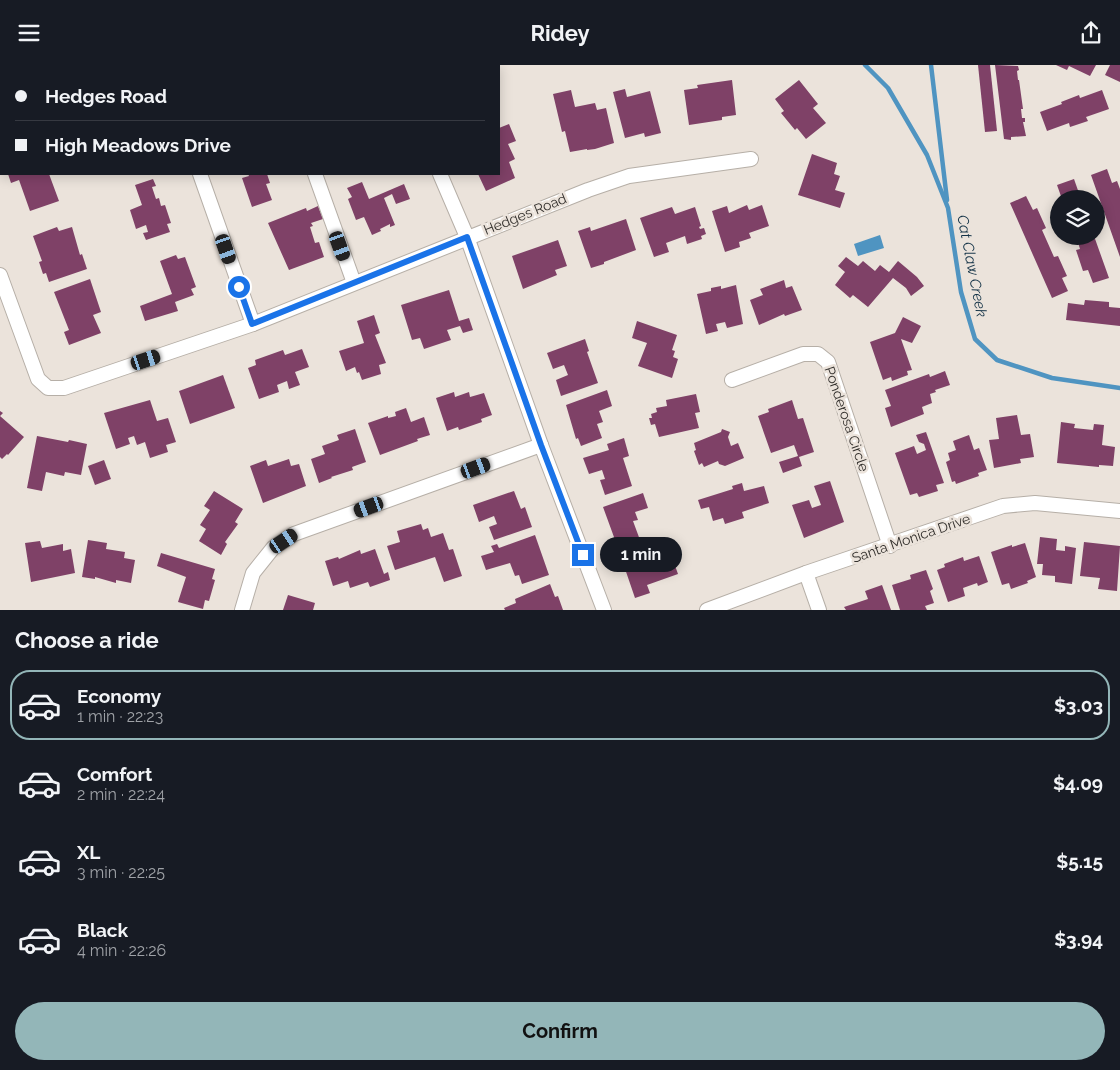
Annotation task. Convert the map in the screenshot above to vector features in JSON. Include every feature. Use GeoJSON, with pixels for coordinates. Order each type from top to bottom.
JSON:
{"type":"FeatureCollection","features":[{"type":"Feature","properties":{"kind":"street","name":"Hedges Road"},"geometry":{"type":"LineString","coordinates":[[0,275],[38,379],[48,387],[64,388],[252,324],[467,237],[629,176],[751,159]]}},
{"type":"Feature","properties":{"kind":"street"},"geometry":{"type":"LineString","coordinates":[[200,175],[252,324]]}},
{"type":"Feature","properties":{"kind":"street"},"geometry":{"type":"LineString","coordinates":[[315,175],[354,283]]}},
{"type":"Feature","properties":{"kind":"street"},"geometry":{"type":"LineString","coordinates":[[440,175],[467,237],[541,445],[604,610]]}},
{"type":"Feature","properties":{"kind":"street","name":"Ponderosa Circle"},"geometry":{"type":"LineString","coordinates":[[732,380],[803,354],[818,354],[828,362],[890,546]]}},
{"type":"Feature","properties":{"kind":"street"},"geometry":{"type":"LineString","coordinates":[[242,610],[253,573],[273,548],[294,534],[541,445]]}},
{"type":"Feature","properties":{"kind":"street","name":"Santa Monica Drive"},"geometry":{"type":"LineString","coordinates":[[707,610],[806,573],[1003,507],[1035,503],[1120,511]]}},
{"type":"Feature","properties":{"kind":"street"},"geometry":{"type":"LineString","coordinates":[[806,573],[819,610]]}},
{"type":"Feature","properties":{"kind":"water"},"geometry":{"type":"Polygon","coordinates":[[[880,235],[884,248],[858,256],[854,244],[880,235]]]}},
{"type":"Feature","properties":{"kind":"building"},"geometry":{"type":"Polygon","coordinates":[[[978,65],[990,65],[997,131],[985,132],[978,65]]]}},
{"type":"Feature","properties":{"kind":"building"},"geometry":{"type":"Polygon","coordinates":[[[995,65],[1018,66],[1018,80],[1023,109],[1021,109],[1022,118],[1025,118],[1025,122],[1023,122],[1026,136],[1011,137],[1011,140],[1004,139],[995,65]]]}},
{"type":"Feature","properties":{"kind":"building"},"geometry":{"type":"Polygon","coordinates":[[[1056,65],[1096,65],[1090,76],[1069,66],[1067,70],[1056,65]]]}},
{"type":"Feature","properties":{"kind":"building"},"geometry":{"type":"Polygon","coordinates":[[[1110,65],[1120,65],[1120,82],[1105,75],[1110,65]]]}},
{"type":"Feature","properties":{"kind":"building"},"geometry":{"type":"Polygon","coordinates":[[[732,80],[736,115],[722,117],[722,120],[689,125],[684,90],[698,88],[697,85],[732,80]]]}},
{"type":"Feature","properties":{"kind":"building"},"geometry":{"type":"Polygon","coordinates":[[[799,80],[818,104],[813,108],[826,123],[806,139],[797,128],[795,130],[781,113],[784,111],[775,99],[799,80]]]}},
{"type":"Feature","properties":{"kind":"building"},"geometry":{"type":"Polygon","coordinates":[[[625,89],[627,97],[650,91],[661,133],[645,137],[644,133],[625,138],[613,92],[625,89]]]}},
{"type":"Feature","properties":{"kind":"building"},"geometry":{"type":"Polygon","coordinates":[[[571,90],[575,107],[595,103],[597,110],[606,108],[614,143],[595,149],[570,152],[565,131],[562,132],[553,94],[571,90]]]}},
{"type":"Feature","properties":{"kind":"building"},"geometry":{"type":"Polygon","coordinates":[[[1102,90],[1109,109],[1086,117],[1088,121],[1070,127],[1069,123],[1047,131],[1040,112],[1079,95],[1080,98],[1102,90]]]}},
{"type":"Feature","properties":{"kind":"building"},"geometry":{"type":"Polygon","coordinates":[[[509,124],[516,141],[508,144],[515,159],[509,162],[515,178],[486,191],[478,175],[500,175],[500,128],[509,124]]]}},
{"type":"Feature","properties":{"kind":"building"},"geometry":{"type":"Polygon","coordinates":[[[812,154],[837,163],[834,174],[840,176],[835,190],[845,193],[840,208],[798,195],[812,154]]]}},
{"type":"Feature","properties":{"kind":"building"},"geometry":{"type":"Polygon","coordinates":[[[1107,169],[1112,183],[1117,181],[1120,189],[1120,257],[1105,215],[1105,190],[1096,190],[1091,175],[1107,169]]]}},
{"type":"Feature","properties":{"kind":"building"},"geometry":{"type":"Polygon","coordinates":[[[8,175],[49,175],[59,201],[30,211],[19,180],[11,183],[8,175]]]}},
{"type":"Feature","properties":{"kind":"building"},"geometry":{"type":"Polygon","coordinates":[[[267,175],[270,183],[266,184],[272,200],[252,207],[242,178],[267,175]]]}},
{"type":"Feature","properties":{"kind":"building"},"geometry":{"type":"Polygon","coordinates":[[[153,179],[156,186],[152,187],[156,199],[159,198],[161,206],[165,205],[171,223],[167,224],[170,232],[146,240],[143,233],[148,232],[146,225],[136,229],[130,210],[142,205],[135,185],[153,179]]]}},
{"type":"Feature","properties":{"kind":"building"},"geometry":{"type":"Polygon","coordinates":[[[1074,179],[1078,190],[1059,190],[1057,185],[1074,179]]]}},
{"type":"Feature","properties":{"kind":"building"},"geometry":{"type":"Polygon","coordinates":[[[362,182],[369,199],[404,184],[410,199],[396,204],[392,194],[384,198],[395,225],[390,227],[390,224],[372,235],[364,217],[356,220],[348,199],[352,197],[347,188],[362,182]]]}},
{"type":"Feature","properties":{"kind":"building"},"geometry":{"type":"Polygon","coordinates":[[[1026,196],[1033,210],[1037,208],[1046,228],[1042,230],[1054,257],[1058,256],[1067,276],[1062,278],[1068,291],[1052,298],[1010,203],[1026,196]]]}},
{"type":"Feature","properties":{"kind":"building"},"geometry":{"type":"Polygon","coordinates":[[[747,205],[749,210],[762,205],[769,226],[749,233],[751,238],[739,242],[740,247],[725,252],[712,211],[727,206],[729,213],[747,205]]]}},
{"type":"Feature","properties":{"kind":"building"},"geometry":{"type":"Polygon","coordinates":[[[318,206],[323,219],[311,223],[313,226],[310,227],[315,243],[319,242],[324,257],[289,270],[268,223],[306,208],[307,211],[318,206]]]}},
{"type":"Feature","properties":{"kind":"building"},"geometry":{"type":"Polygon","coordinates":[[[672,207],[675,214],[695,207],[701,226],[699,227],[700,229],[704,228],[706,234],[701,236],[702,239],[687,244],[685,236],[666,243],[669,252],[654,257],[640,218],[672,207]]]}},
{"type":"Feature","properties":{"kind":"building"},"geometry":{"type":"Polygon","coordinates":[[[626,219],[636,250],[591,268],[578,231],[590,227],[591,231],[626,219]]]}},
{"type":"Feature","properties":{"kind":"building"},"geometry":{"type":"Polygon","coordinates":[[[57,227],[59,231],[72,227],[80,255],[82,254],[87,269],[49,282],[46,273],[43,274],[39,262],[42,261],[33,236],[57,227]]]}},
{"type":"Feature","properties":{"kind":"building"},"geometry":{"type":"Polygon","coordinates":[[[558,240],[567,266],[555,270],[557,275],[523,289],[512,256],[558,240]]]}},
{"type":"Feature","properties":{"kind":"building"},"geometry":{"type":"Polygon","coordinates":[[[1079,245],[1097,245],[1109,278],[1093,283],[1088,270],[1083,271],[1076,250],[1080,249],[1079,245]]]}},
{"type":"Feature","properties":{"kind":"building"},"geometry":{"type":"Polygon","coordinates":[[[176,255],[178,259],[185,257],[196,287],[191,289],[194,295],[175,302],[178,311],[145,321],[140,306],[172,294],[160,261],[176,255]]]}},
{"type":"Feature","properties":{"kind":"building"},"geometry":{"type":"Polygon","coordinates":[[[846,257],[858,266],[863,261],[875,271],[880,265],[889,272],[898,261],[917,277],[924,286],[911,296],[906,288],[893,278],[868,307],[853,295],[850,298],[835,285],[845,272],[838,266],[846,257]]]}},
{"type":"Feature","properties":{"kind":"building"},"geometry":{"type":"Polygon","coordinates":[[[90,279],[101,312],[93,315],[101,333],[69,345],[64,332],[69,330],[54,292],[90,279]]]}},
{"type":"Feature","properties":{"kind":"building"},"geometry":{"type":"Polygon","coordinates":[[[784,280],[786,288],[792,286],[802,310],[785,316],[784,314],[759,325],[750,300],[763,295],[760,289],[784,280]]]}},
{"type":"Feature","properties":{"kind":"building"},"geometry":{"type":"Polygon","coordinates":[[[736,285],[743,324],[727,328],[725,322],[716,324],[718,331],[706,334],[697,294],[711,291],[711,288],[721,286],[721,289],[736,285]]]}},
{"type":"Feature","properties":{"kind":"building"},"geometry":{"type":"Polygon","coordinates":[[[449,290],[459,321],[469,318],[473,330],[463,333],[460,326],[447,330],[451,340],[424,349],[420,338],[412,340],[401,305],[449,290]]]}},
{"type":"Feature","properties":{"kind":"building"},"geometry":{"type":"Polygon","coordinates":[[[1085,300],[1109,302],[1109,307],[1120,308],[1120,326],[1066,320],[1068,303],[1084,305],[1085,300]]]}},
{"type":"Feature","properties":{"kind":"building"},"geometry":{"type":"Polygon","coordinates":[[[374,315],[380,333],[375,335],[386,363],[379,365],[381,374],[362,380],[355,367],[346,371],[339,351],[364,343],[357,321],[374,315]]]}},
{"type":"Feature","properties":{"kind":"building"},"geometry":{"type":"Polygon","coordinates":[[[903,317],[921,326],[912,343],[901,339],[912,370],[907,371],[908,375],[892,381],[891,377],[883,380],[870,342],[895,333],[903,317]]]}},
{"type":"Feature","properties":{"kind":"building"},"geometry":{"type":"Polygon","coordinates":[[[637,321],[677,335],[672,350],[675,351],[673,357],[678,359],[672,378],[638,366],[647,343],[632,338],[637,321]]]}},
{"type":"Feature","properties":{"kind":"building"},"geometry":{"type":"Polygon","coordinates":[[[585,339],[589,351],[587,352],[598,383],[561,396],[556,380],[568,375],[564,365],[553,369],[547,353],[585,339]]]}},
{"type":"Feature","properties":{"kind":"building"},"geometry":{"type":"Polygon","coordinates":[[[302,349],[309,367],[295,372],[300,385],[289,389],[287,381],[277,385],[279,392],[259,399],[248,368],[256,365],[255,360],[283,350],[285,355],[302,349]]]}},
{"type":"Feature","properties":{"kind":"building"},"geometry":{"type":"Polygon","coordinates":[[[945,371],[950,385],[935,390],[936,392],[930,394],[932,403],[922,407],[924,414],[891,427],[885,408],[891,406],[885,390],[929,374],[930,377],[945,371]]]}},
{"type":"Feature","properties":{"kind":"building"},"geometry":{"type":"Polygon","coordinates":[[[223,375],[235,408],[190,424],[179,391],[223,375]]]}},
{"type":"Feature","properties":{"kind":"building"},"geometry":{"type":"Polygon","coordinates":[[[607,390],[612,406],[599,411],[603,422],[597,424],[602,438],[581,446],[578,438],[576,439],[566,405],[607,390]]]}},
{"type":"Feature","properties":{"kind":"building"},"geometry":{"type":"Polygon","coordinates":[[[454,392],[455,397],[469,392],[470,397],[484,393],[492,415],[481,419],[482,422],[459,430],[458,427],[447,431],[436,398],[454,392]]]}},
{"type":"Feature","properties":{"kind":"building"},"geometry":{"type":"Polygon","coordinates":[[[696,394],[700,412],[695,413],[699,428],[659,437],[655,424],[651,425],[649,418],[652,418],[651,414],[657,412],[656,408],[667,406],[666,400],[696,394]]]}},
{"type":"Feature","properties":{"kind":"building"},"geometry":{"type":"Polygon","coordinates":[[[150,400],[157,421],[168,418],[176,442],[166,445],[168,452],[150,458],[145,442],[137,445],[134,436],[128,438],[130,444],[116,449],[104,413],[150,400]]]}},
{"type":"Feature","properties":{"kind":"building"},"geometry":{"type":"Polygon","coordinates":[[[792,400],[798,419],[803,418],[814,452],[799,457],[802,466],[783,473],[779,462],[798,456],[794,445],[771,453],[758,416],[769,412],[768,409],[792,400]]]}},
{"type":"Feature","properties":{"kind":"building"},"geometry":{"type":"Polygon","coordinates":[[[406,408],[411,422],[424,417],[430,435],[380,455],[368,423],[388,416],[388,418],[396,416],[395,412],[406,408]]]}},
{"type":"Feature","properties":{"kind":"building"},"geometry":{"type":"Polygon","coordinates":[[[1017,415],[1021,435],[1030,434],[1034,457],[1020,459],[1021,463],[994,468],[989,440],[999,439],[996,418],[1017,415]]]}},
{"type":"Feature","properties":{"kind":"building"},"geometry":{"type":"Polygon","coordinates":[[[0,416],[24,437],[2,459],[0,457],[0,416]]]}},
{"type":"Feature","properties":{"kind":"building"},"geometry":{"type":"Polygon","coordinates":[[[1061,422],[1075,424],[1074,428],[1093,430],[1094,424],[1104,425],[1102,445],[1115,447],[1113,466],[1099,465],[1099,467],[1057,463],[1061,422]]]}},
{"type":"Feature","properties":{"kind":"building"},"geometry":{"type":"Polygon","coordinates":[[[355,429],[366,462],[352,467],[353,470],[319,483],[311,459],[325,454],[322,446],[339,440],[337,435],[355,429]]]}},
{"type":"Feature","properties":{"kind":"building"},"geometry":{"type":"Polygon","coordinates":[[[722,429],[730,432],[728,437],[731,446],[738,443],[744,458],[725,466],[719,464],[718,461],[704,467],[702,463],[699,465],[694,451],[696,450],[694,443],[721,432],[722,429]]]}},
{"type":"Feature","properties":{"kind":"building"},"geometry":{"type":"Polygon","coordinates":[[[926,432],[944,483],[936,485],[938,491],[919,497],[917,493],[910,495],[895,453],[914,446],[917,454],[926,450],[924,444],[919,442],[916,435],[926,432]]]}},
{"type":"Feature","properties":{"kind":"building"},"geometry":{"type":"Polygon","coordinates":[[[969,435],[974,450],[979,448],[987,470],[978,473],[979,476],[956,484],[955,481],[952,482],[946,462],[950,460],[948,453],[956,450],[953,441],[969,435]]]}},
{"type":"Feature","properties":{"kind":"building"},"geometry":{"type":"Polygon","coordinates":[[[37,436],[87,444],[81,475],[65,472],[64,476],[46,472],[42,491],[27,488],[37,436]]]}},
{"type":"Feature","properties":{"kind":"building"},"geometry":{"type":"Polygon","coordinates":[[[624,438],[629,456],[623,458],[632,486],[605,495],[600,480],[605,479],[602,470],[589,474],[583,458],[609,450],[607,444],[624,438]]]}},
{"type":"Feature","properties":{"kind":"building"},"geometry":{"type":"Polygon","coordinates":[[[289,459],[291,466],[299,464],[306,486],[263,503],[250,466],[266,460],[268,466],[289,459]]]}},
{"type":"Feature","properties":{"kind":"building"},"geometry":{"type":"Polygon","coordinates":[[[104,460],[111,479],[95,485],[88,466],[104,460]]]}},
{"type":"Feature","properties":{"kind":"building"},"geometry":{"type":"Polygon","coordinates":[[[830,481],[844,522],[804,538],[792,505],[809,500],[812,508],[821,505],[814,486],[830,481]]]}},
{"type":"Feature","properties":{"kind":"building"},"geometry":{"type":"Polygon","coordinates":[[[742,483],[744,491],[764,486],[769,503],[742,512],[744,518],[725,524],[723,518],[713,521],[709,507],[701,509],[698,500],[733,489],[732,486],[742,483]]]}},
{"type":"Feature","properties":{"kind":"building"},"geometry":{"type":"Polygon","coordinates":[[[214,491],[243,509],[235,522],[238,524],[225,542],[227,544],[221,555],[199,541],[206,529],[200,525],[210,510],[204,506],[214,491]]]}},
{"type":"Feature","properties":{"kind":"building"},"geometry":{"type":"Polygon","coordinates":[[[514,491],[521,509],[525,507],[532,527],[494,540],[489,527],[497,524],[494,516],[479,522],[473,505],[514,491]]]}},
{"type":"Feature","properties":{"kind":"building"},"geometry":{"type":"Polygon","coordinates":[[[643,493],[648,508],[635,512],[638,520],[633,521],[640,540],[618,548],[603,507],[643,493]]]}},
{"type":"Feature","properties":{"kind":"building"},"geometry":{"type":"Polygon","coordinates":[[[421,524],[423,530],[428,528],[431,537],[443,533],[449,550],[453,549],[462,576],[444,582],[435,557],[395,570],[387,546],[400,542],[397,531],[421,524]]]}},
{"type":"Feature","properties":{"kind":"building"},"geometry":{"type":"Polygon","coordinates":[[[535,535],[549,575],[522,584],[519,575],[515,576],[510,563],[486,570],[481,556],[494,552],[491,546],[497,544],[499,548],[535,535]]]}},
{"type":"Feature","properties":{"kind":"building"},"geometry":{"type":"Polygon","coordinates":[[[1040,537],[1057,539],[1056,550],[1065,551],[1065,546],[1076,548],[1072,584],[1055,582],[1055,576],[1042,575],[1043,564],[1037,564],[1040,537]]]}},
{"type":"Feature","properties":{"kind":"building"},"geometry":{"type":"Polygon","coordinates":[[[88,540],[107,543],[106,549],[125,552],[124,558],[135,560],[131,583],[116,580],[116,583],[95,577],[95,579],[82,577],[88,540]]]}},
{"type":"Feature","properties":{"kind":"building"},"geometry":{"type":"Polygon","coordinates":[[[40,541],[42,548],[63,544],[63,551],[71,549],[75,573],[31,582],[25,543],[40,541]]]}},
{"type":"Feature","properties":{"kind":"building"},"geometry":{"type":"Polygon","coordinates":[[[1084,542],[1120,546],[1117,591],[1098,589],[1100,578],[1080,576],[1084,542]]]}},
{"type":"Feature","properties":{"kind":"building"},"geometry":{"type":"Polygon","coordinates":[[[1025,543],[1036,577],[1027,581],[1028,583],[1011,589],[1009,583],[1002,585],[991,552],[1025,543]]]}},
{"type":"Feature","properties":{"kind":"building"},"geometry":{"type":"Polygon","coordinates":[[[656,548],[662,563],[673,560],[678,574],[647,585],[650,593],[635,598],[622,560],[656,548]]]}},
{"type":"Feature","properties":{"kind":"building"},"geometry":{"type":"Polygon","coordinates":[[[375,549],[384,574],[388,572],[390,580],[370,587],[368,582],[350,588],[348,581],[333,586],[325,561],[338,557],[339,559],[360,550],[361,554],[375,549]]]}},
{"type":"Feature","properties":{"kind":"building"},"geometry":{"type":"Polygon","coordinates":[[[161,553],[215,569],[212,579],[215,580],[209,601],[205,600],[203,609],[178,602],[186,577],[157,566],[161,553]]]}},
{"type":"Feature","properties":{"kind":"building"},"geometry":{"type":"Polygon","coordinates":[[[979,556],[988,582],[978,586],[977,583],[963,588],[965,596],[948,602],[937,570],[945,567],[944,564],[963,557],[964,561],[979,556]]]}},
{"type":"Feature","properties":{"kind":"building"},"geometry":{"type":"Polygon","coordinates":[[[926,570],[933,589],[930,591],[934,603],[925,606],[927,610],[900,610],[892,585],[911,579],[910,575],[926,570]]]}},
{"type":"Feature","properties":{"kind":"building"},"geometry":{"type":"Polygon","coordinates":[[[550,584],[555,597],[558,596],[563,610],[505,610],[504,608],[516,603],[515,599],[550,584]]]}},
{"type":"Feature","properties":{"kind":"building"},"geometry":{"type":"Polygon","coordinates":[[[882,585],[891,610],[846,610],[844,607],[868,599],[865,591],[882,585]]]}},
{"type":"Feature","properties":{"kind":"building"},"geometry":{"type":"Polygon","coordinates":[[[288,595],[315,603],[313,610],[283,610],[288,595]]]}},
{"type":"Feature","properties":{"kind":"waterway","name":"Cat Claw Creek"},"geometry":{"type":"LineString","coordinates":[[865,65],[888,88],[927,155],[948,208],[961,292],[975,339],[997,360],[1052,378],[1120,388]]}},
{"type":"Feature","properties":{"kind":"waterway"},"geometry":{"type":"LineString","coordinates":[[931,65],[947,200]]}},
{"type":"Feature","properties":{"kind":"route"},"geometry":{"type":"LineString","coordinates":[[239,287],[252,324],[467,237],[541,445],[583,555]]}}]}
